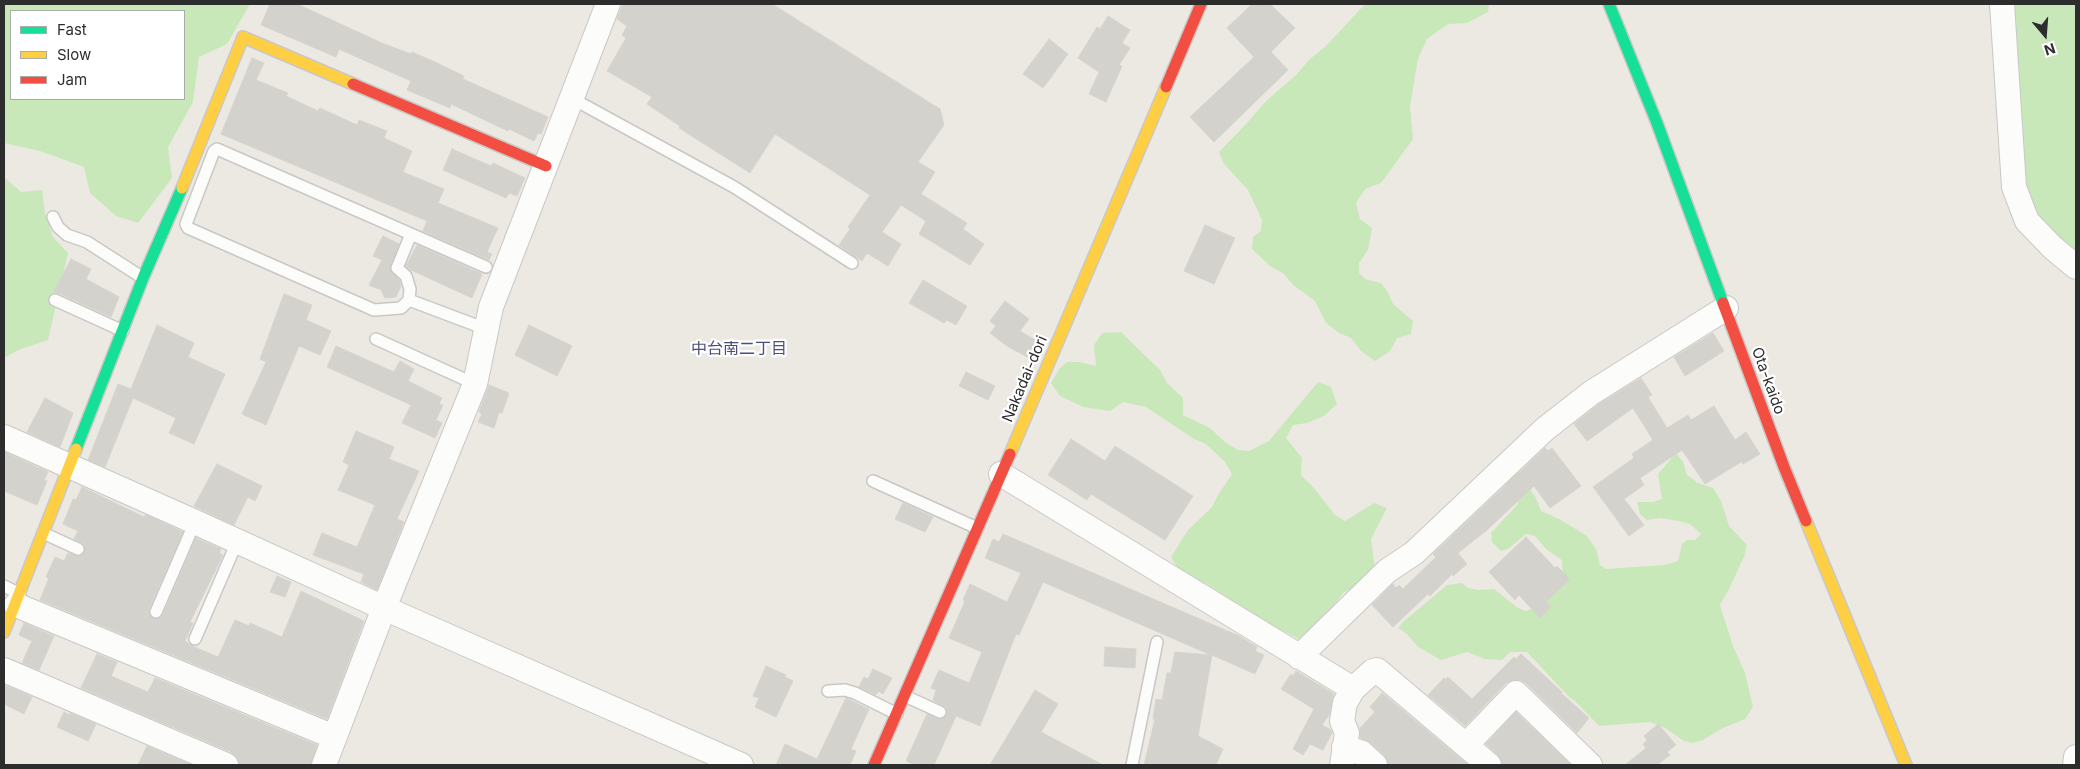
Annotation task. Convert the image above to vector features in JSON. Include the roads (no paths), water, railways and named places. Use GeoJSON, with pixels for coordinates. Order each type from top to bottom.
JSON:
{"type":"FeatureCollection","features":[{"type":"Feature","properties":{"kind":"street"},"geometry":{"type":"LineString","coordinates":[[324,765],[384,608],[475,384],[491,307],[573,99],[608,4]]}},
{"type":"Feature","properties":{"kind":"street","name":"Ota-kaido"},"geometry":{"type":"LineString","coordinates":[[1609,4],[1657,123],[1784,467],[1906,765]]}},
{"type":"Feature","properties":{"kind":"street"},"geometry":{"type":"LineString","coordinates":[[2002,4],[2014,187],[2027,220],[2052,248],[2076,267]]}},
{"type":"Feature","properties":{"kind":"street","name":"Nakadai-dori"},"geometry":{"type":"LineString","coordinates":[[874,765],[1001,474],[1198,5]]}},
{"type":"Feature","properties":{"kind":"street"},"geometry":{"type":"LineString","coordinates":[[4,632],[13,595],[43,532],[143,278],[193,162],[243,37],[546,166]]}},
{"type":"Feature","properties":{"kind":"street"},"geometry":{"type":"LineString","coordinates":[[1299,657],[1387,571],[1414,553],[1545,429],[1591,393],[1726,308]]}},
{"type":"Feature","properties":{"kind":"street"},"geometry":{"type":"LineString","coordinates":[[4,437],[237,542],[313,574],[384,608],[742,765]]}},
{"type":"Feature","properties":{"kind":"street"},"geometry":{"type":"LineString","coordinates":[[1001,474],[1353,689]]}},
{"type":"Feature","properties":{"kind":"street"},"geometry":{"type":"LineString","coordinates":[[13,595],[334,737]]}},
{"type":"Feature","properties":{"kind":"street"},"geometry":{"type":"LineString","coordinates":[[4,670],[226,765]]}},
{"type":"Feature","properties":{"kind":"street"},"geometry":{"type":"LineString","coordinates":[[1375,765],[1362,753],[1343,756],[1348,733],[1342,722],[1345,703],[1353,689],[1373,671],[1377,670],[1489,765]]}},
{"type":"Feature","properties":{"kind":"street"},"geometry":{"type":"LineString","coordinates":[[1466,745],[1516,693],[1590,765]]}},
{"type":"Feature","properties":{"kind":"street"},"geometry":{"type":"LineString","coordinates":[[2075,765],[2076,758]]}},
{"type":"Feature","properties":{"kind":"lane"},"geometry":{"type":"LineString","coordinates":[[573,99],[734,187],[852,263]]}},
{"type":"Feature","properties":{"kind":"lane"},"geometry":{"type":"LineString","coordinates":[[411,234],[397,268],[406,276],[410,289],[409,300],[400,308],[374,310],[188,228],[186,224],[214,151],[217,149],[411,234],[486,268]]}},
{"type":"Feature","properties":{"kind":"lane"},"geometry":{"type":"LineString","coordinates":[[53,217],[58,227],[67,235],[87,242],[143,278]]}},
{"type":"Feature","properties":{"kind":"lane"},"geometry":{"type":"LineString","coordinates":[[55,300],[123,331]]}},
{"type":"Feature","properties":{"kind":"lane"},"geometry":{"type":"LineString","coordinates":[[409,300],[486,329]]}},
{"type":"Feature","properties":{"kind":"lane"},"geometry":{"type":"LineString","coordinates":[[376,339],[475,384]]}},
{"type":"Feature","properties":{"kind":"lane"},"geometry":{"type":"LineString","coordinates":[[874,481],[977,528]]}},
{"type":"Feature","properties":{"kind":"lane"},"geometry":{"type":"LineString","coordinates":[[156,612],[195,522]]}},
{"type":"Feature","properties":{"kind":"lane"},"geometry":{"type":"LineString","coordinates":[[43,532],[78,549]]}},
{"type":"Feature","properties":{"kind":"lane"},"geometry":{"type":"LineString","coordinates":[[195,639],[237,542]]}},
{"type":"Feature","properties":{"kind":"lane"},"geometry":{"type":"LineString","coordinates":[[1132,765],[1157,642]]}},
{"type":"Feature","properties":{"kind":"lane"},"geometry":{"type":"LineString","coordinates":[[828,691],[845,690],[855,693],[897,714]]}},
{"type":"Feature","properties":{"kind":"lane"},"geometry":{"type":"LineString","coordinates":[[905,696],[940,712]]}},
{"type":"Feature","properties":{"kind":"district","name":"中台南二丁目"},"geometry":{"type":"Point","coordinates":[739,349]}}]}
